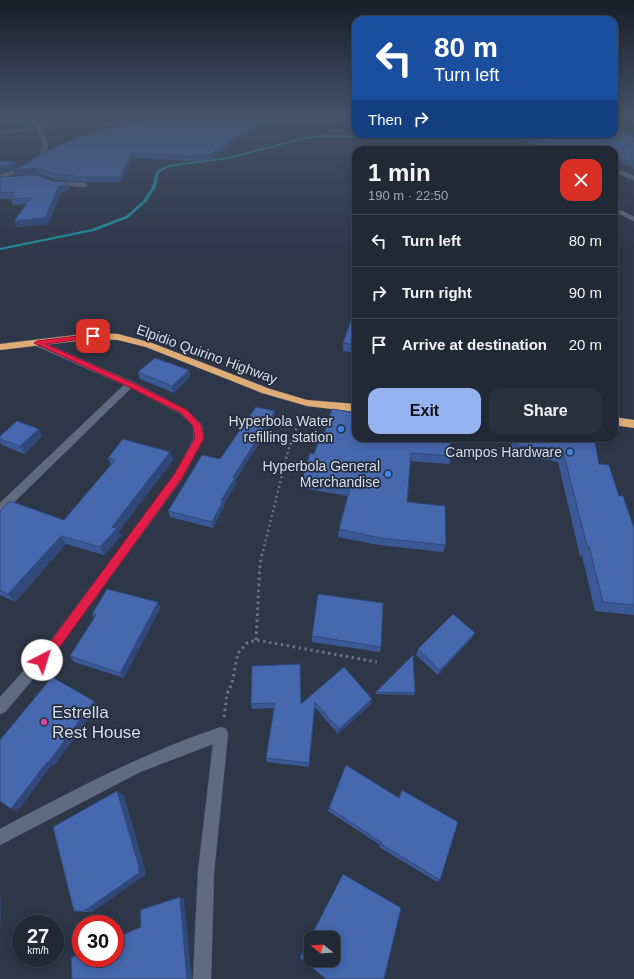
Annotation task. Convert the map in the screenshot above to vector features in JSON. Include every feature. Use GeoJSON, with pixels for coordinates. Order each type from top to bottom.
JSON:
{"type":"FeatureCollection","features":[{"type":"Feature","properties":{"kind":"highway","name":"Elpidio Quirino Highway"},"geometry":{"type":"LineString","coordinates":[[0,347],[93,336],[118,337],[150,345],[266,391],[307,403],[352,408]]}},
{"type":"Feature","properties":{"kind":"highway"},"geometry":{"type":"LineString","coordinates":[[618,422],[634,424]]}},
{"type":"Feature","properties":{"kind":"street"},"geometry":{"type":"LineString","coordinates":[[0,178],[30,162]]}},
{"type":"Feature","properties":{"kind":"street"},"geometry":{"type":"LineString","coordinates":[[618,172],[634,178]]}},
{"type":"Feature","properties":{"kind":"street"},"geometry":{"type":"LineString","coordinates":[[0,178],[16,178]]}},
{"type":"Feature","properties":{"kind":"street"},"geometry":{"type":"LineString","coordinates":[[50,180],[56,183],[85,185]]}},
{"type":"Feature","properties":{"kind":"street"},"geometry":{"type":"LineString","coordinates":[[618,211],[634,219]]}},
{"type":"Feature","properties":{"kind":"street"},"geometry":{"type":"LineString","coordinates":[[0,707],[52,648],[179,476],[199,438],[197,425],[184,412],[130,384],[37,343]]}},
{"type":"Feature","properties":{"kind":"street"},"geometry":{"type":"LineString","coordinates":[[0,509],[130,384]]}},
{"type":"Feature","properties":{"kind":"street"},"geometry":{"type":"LineString","coordinates":[[0,838],[130,768],[192,743],[221,734],[206,872],[202,979]]}},
{"type":"Feature","properties":{"kind":"path"},"geometry":{"type":"LineString","coordinates":[[256,640],[256,616],[262,556],[288,450],[307,403]]}},
{"type":"Feature","properties":{"kind":"path"},"geometry":{"type":"LineString","coordinates":[[221,734],[228,694],[232,683],[238,653],[247,644],[256,640],[377,662]]}},
{"type":"Feature","properties":{"kind":"building"},"geometry":{"type":"Polygon","coordinates":[[[0,162],[16,162],[0,168],[0,162]]]}},
{"type":"Feature","properties":{"kind":"building"},"geometry":{"type":"Polygon","coordinates":[[[30,162],[127,162],[119,177],[85,177],[56,174],[37,168],[13,170],[30,162]]]}},
{"type":"Feature","properties":{"kind":"building"},"geometry":{"type":"Polygon","coordinates":[[[37,175],[53,181],[67,182],[67,185],[59,186],[45,218],[14,221],[31,198],[11,199],[14,192],[0,193],[0,177],[37,175]]]}},
{"type":"Feature","properties":{"kind":"building"},"geometry":{"type":"Polygon","coordinates":[[[352,318],[352,344],[343,343],[352,318]]]}},
{"type":"Feature","properties":{"kind":"building"},"geometry":{"type":"Polygon","coordinates":[[[155,358],[189,370],[172,386],[138,372],[155,358]]]}},
{"type":"Feature","properties":{"kind":"building"},"geometry":{"type":"Polygon","coordinates":[[[256,407],[275,411],[233,477],[235,478],[221,500],[223,501],[212,522],[168,511],[202,455],[220,459],[256,407]]]}},
{"type":"Feature","properties":{"kind":"building"},"geometry":{"type":"Polygon","coordinates":[[[332,409],[352,412],[352,442],[450,442],[451,456],[411,453],[407,502],[445,506],[446,545],[380,538],[339,529],[350,488],[302,480],[310,453],[314,454],[322,433],[324,434],[332,409]]]}},
{"type":"Feature","properties":{"kind":"building"},"geometry":{"type":"Polygon","coordinates":[[[17,421],[39,429],[20,446],[0,439],[0,436],[17,421]]]}},
{"type":"Feature","properties":{"kind":"building"},"geometry":{"type":"Polygon","coordinates":[[[123,439],[170,452],[112,527],[117,528],[100,547],[61,536],[8,594],[0,590],[0,511],[10,501],[64,520],[115,460],[108,458],[123,439]]]}},
{"type":"Feature","properties":{"kind":"building"},"geometry":{"type":"Polygon","coordinates":[[[516,442],[595,442],[599,464],[609,465],[619,496],[623,496],[634,528],[634,605],[603,602],[563,451],[557,451],[557,449],[517,446],[516,442]]]}},
{"type":"Feature","properties":{"kind":"building"},"geometry":{"type":"Polygon","coordinates":[[[107,589],[158,602],[120,673],[70,656],[96,615],[92,614],[107,589]]]}},
{"type":"Feature","properties":{"kind":"building"},"geometry":{"type":"Polygon","coordinates":[[[318,594],[383,603],[381,647],[312,636],[318,594]]]}},
{"type":"Feature","properties":{"kind":"building"},"geometry":{"type":"Polygon","coordinates":[[[453,614],[475,633],[440,670],[418,649],[453,614]]]}},
{"type":"Feature","properties":{"kind":"building"},"geometry":{"type":"Polygon","coordinates":[[[413,655],[415,693],[376,692],[413,655]]]}},
{"type":"Feature","properties":{"kind":"building"},"geometry":{"type":"Polygon","coordinates":[[[300,664],[301,704],[344,667],[372,699],[339,729],[315,702],[309,763],[266,758],[275,703],[251,704],[252,666],[300,664]]]}},
{"type":"Feature","properties":{"kind":"building"},"geometry":{"type":"Polygon","coordinates":[[[52,677],[94,701],[48,763],[47,762],[11,809],[0,801],[0,740],[52,677]]]}},
{"type":"Feature","properties":{"kind":"building"},"geometry":{"type":"Polygon","coordinates":[[[346,765],[399,798],[402,790],[458,822],[440,880],[381,844],[382,843],[329,808],[346,765]]]}},
{"type":"Feature","properties":{"kind":"building"},"geometry":{"type":"Polygon","coordinates":[[[117,791],[139,867],[139,873],[84,911],[74,911],[53,827],[117,791]]]}},
{"type":"Feature","properties":{"kind":"building"},"geometry":{"type":"Polygon","coordinates":[[[343,874],[401,908],[384,979],[326,979],[311,967],[340,967],[340,931],[314,931],[343,874]]]}},
{"type":"Feature","properties":{"kind":"building"},"geometry":{"type":"Polygon","coordinates":[[[180,897],[187,979],[72,979],[71,958],[72,958],[72,967],[124,967],[124,934],[141,927],[140,910],[180,897]]]}},
{"type":"Feature","properties":{"kind":"building"},"geometry":{"type":"Polygon","coordinates":[[[304,950],[304,961],[300,958],[304,950]]]}},
{"type":"Feature","properties":{"kind":"waterway"},"geometry":{"type":"LineString","coordinates":[[0,249],[93,230],[127,217],[144,202],[154,187],[157,172],[168,166],[200,162]]}},
{"type":"Feature","properties":{"kind":"place","name":"Hyperbola Water refilling station"},"geometry":{"type":"Point","coordinates":[341,429]}},
{"type":"Feature","properties":{"kind":"place","name":"Campos Hardware"},"geometry":{"type":"Point","coordinates":[570,452]}},
{"type":"Feature","properties":{"kind":"place","name":"Hyperbola General Merchandise"},"geometry":{"type":"Point","coordinates":[388,474]}},
{"type":"Feature","properties":{"kind":"place","name":"Estrella Rest House"},"geometry":{"type":"Point","coordinates":[44,722]}},
{"type":"Feature","properties":{"kind":"route"},"geometry":{"type":"LineString","coordinates":[[42,660],[179,476],[199,438],[197,425],[184,412],[130,384],[37,343],[93,336]]}}]}
